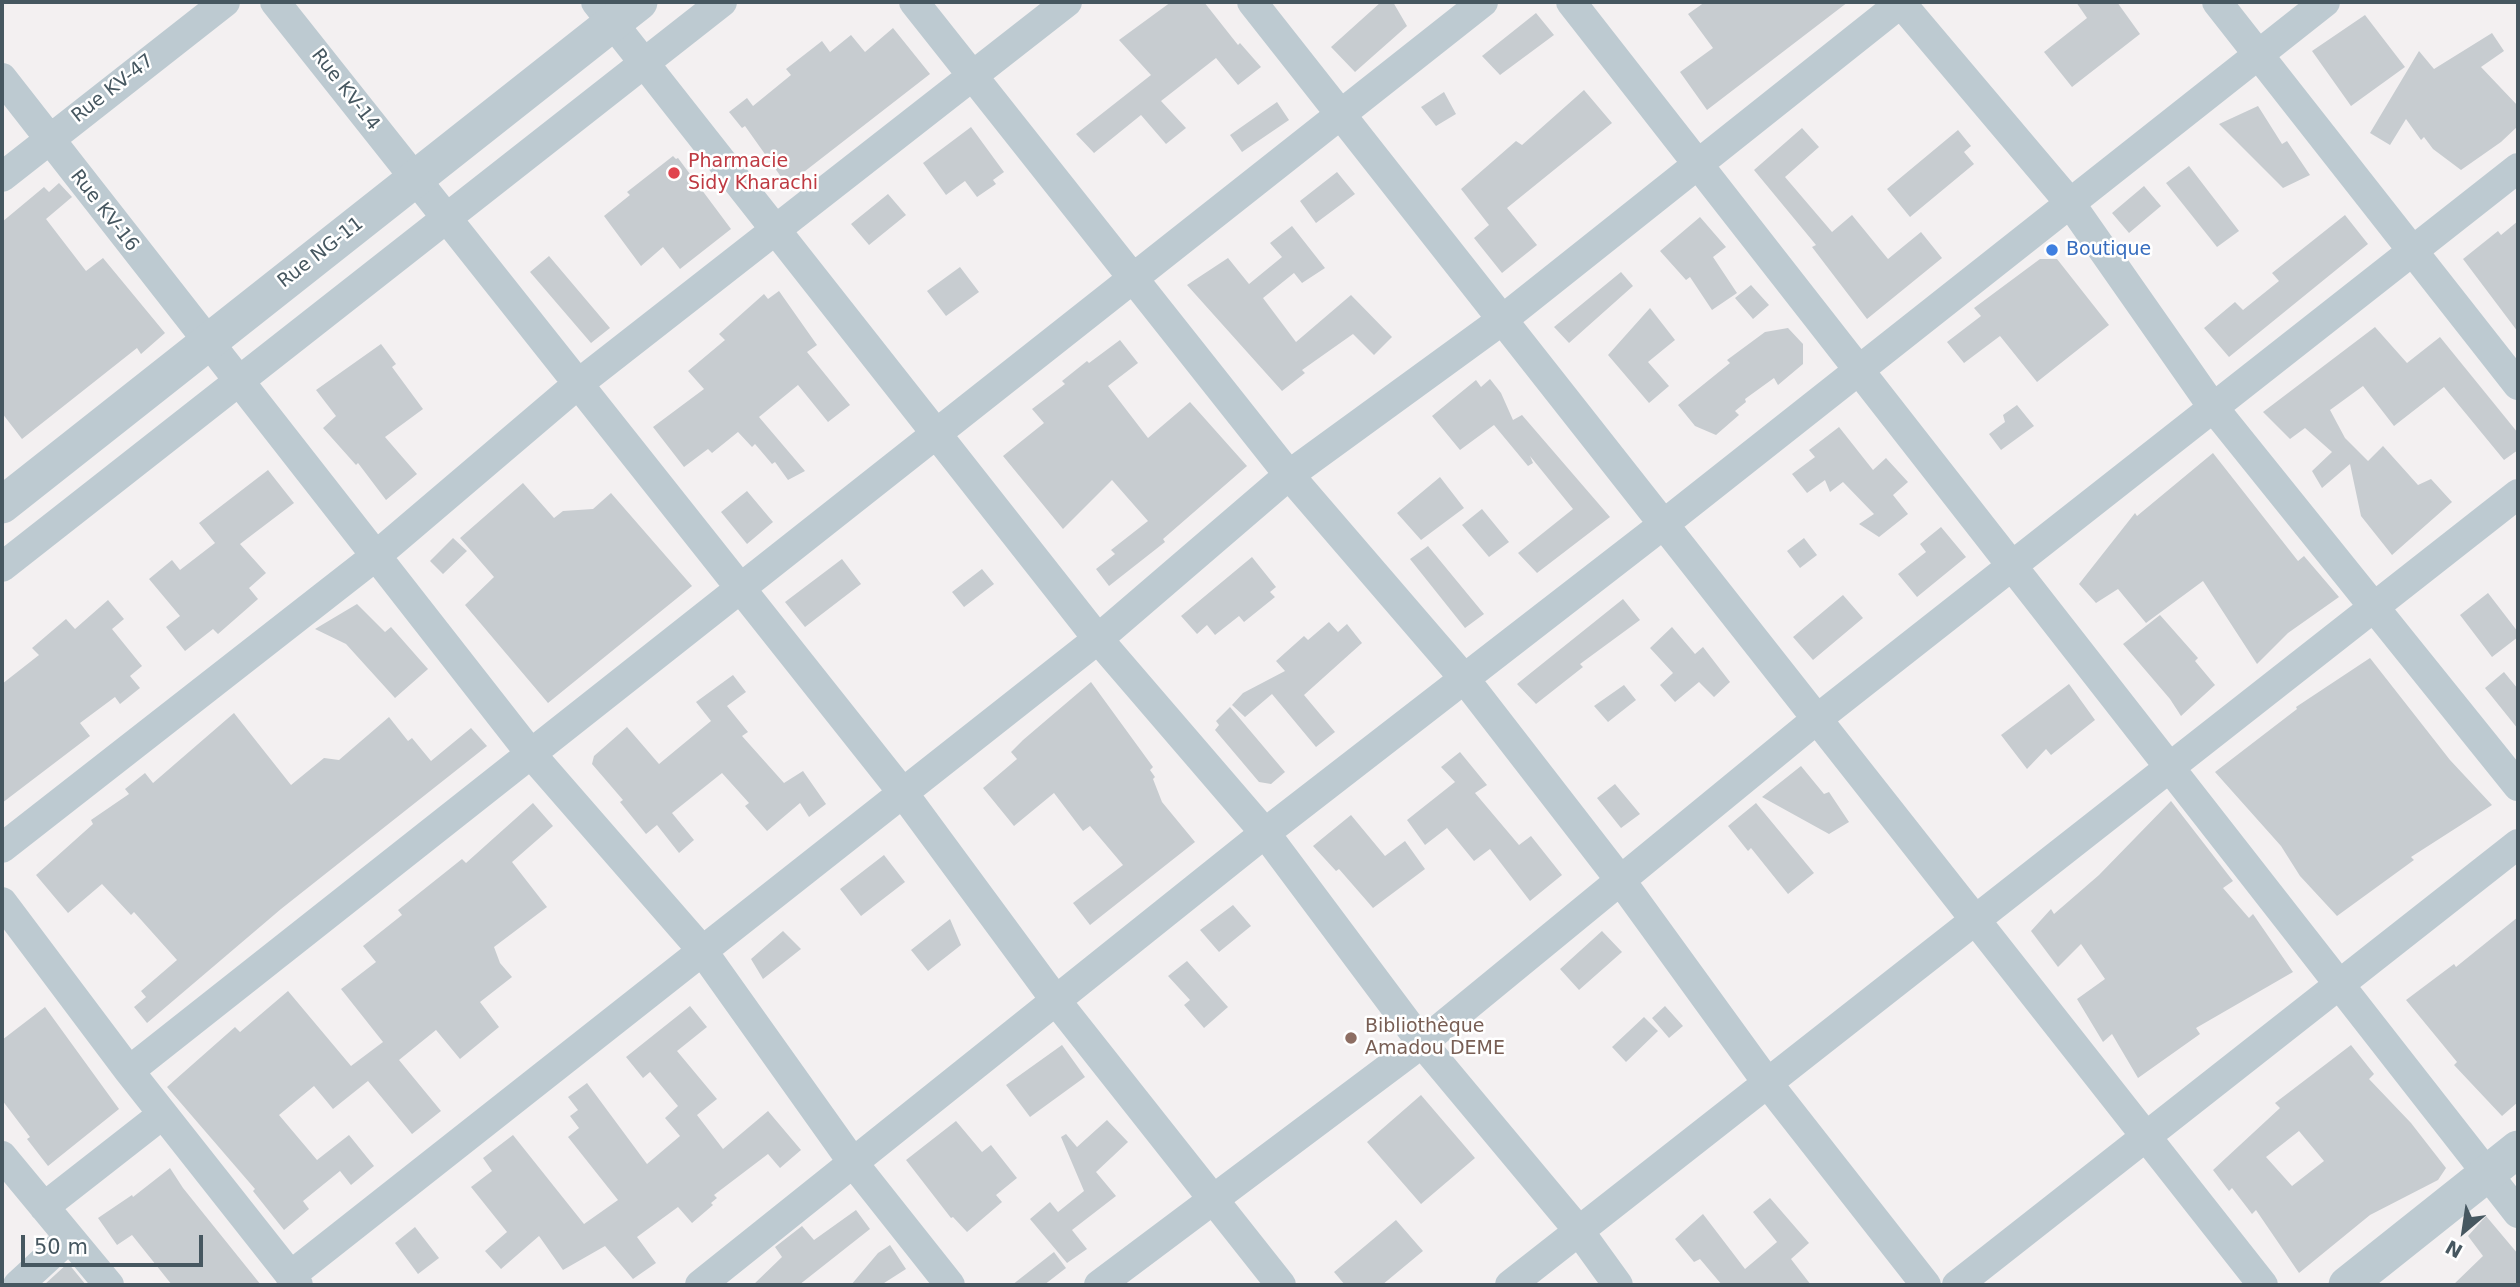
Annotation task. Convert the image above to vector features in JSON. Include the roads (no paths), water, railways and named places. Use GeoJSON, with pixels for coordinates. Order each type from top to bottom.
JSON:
{"type":"FeatureCollection","features":[{"type":"Feature","properties":{"kind":"street","name":"Rue KV-47"},"geometry":{"type":"LineString","coordinates":[[2,177],[225,2]]}},
{"type":"Feature","properties":{"kind":"street","name":"Rue KV-14"},"geometry":{"type":"LineString","coordinates":[[275,2],[903,793],[1057,1002],[1281,1285]]}},
{"type":"Feature","properties":{"kind":"street"},"geometry":{"type":"LineString","coordinates":[[2,567],[722,2]]}},
{"type":"Feature","properties":{"kind":"street"},"geometry":{"type":"LineString","coordinates":[[914,2],[1289,475],[1463,677],[1620,881],[1769,1085],[1926,1285]]}},
{"type":"Feature","properties":{"kind":"street"},"geometry":{"type":"LineString","coordinates":[[2,848],[377,555],[578,384],[1067,2]]}},
{"type":"Feature","properties":{"kind":"street"},"geometry":{"type":"LineString","coordinates":[[1252,2],[2263,1285]]}},
{"type":"Feature","properties":{"kind":"street"},"geometry":{"type":"LineString","coordinates":[[129,1071],[1483,2]]}},
{"type":"Feature","properties":{"kind":"street"},"geometry":{"type":"LineString","coordinates":[[1571,2],[2518,1213]]}},
{"type":"Feature","properties":{"kind":"street"},"geometry":{"type":"LineString","coordinates":[[2,902],[129,1071],[294,1281],[701,949],[1098,639],[1289,475],[1502,320],[1901,2],[2070,203],[2213,406],[2518,786]]}},
{"type":"Feature","properties":{"kind":"street"},"geometry":{"type":"LineString","coordinates":[[2217,2],[2518,385]]}},
{"type":"Feature","properties":{"kind":"street"},"geometry":{"type":"LineString","coordinates":[[700,1285],[1265,833],[1463,677],[1664,524],[2325,2]]}},
{"type":"Feature","properties":{"kind":"street","name":"Rue NG-11"},"geometry":{"type":"LineString","coordinates":[[2,505],[415,179],[616,9]]}},
{"type":"Feature","properties":{"kind":"street"},"geometry":{"type":"LineString","coordinates":[[616,9],[644,62],[936,434],[1098,639],[1265,833],[1422,1043],[1578,1231],[1618,1285]]}},
{"type":"Feature","properties":{"kind":"street","name":"Rue KV-16"},"geometry":{"type":"LineString","coordinates":[[2,78],[531,754],[701,949],[854,1164],[950,1285]]}},
{"type":"Feature","properties":{"kind":"street"},"geometry":{"type":"LineString","coordinates":[[1100,1285],[1422,1043],[1817,719],[2518,168]]}},
{"type":"Feature","properties":{"kind":"street"},"geometry":{"type":"LineString","coordinates":[[1510,1285],[1769,1085],[2518,494]]}},
{"type":"Feature","properties":{"kind":"street"},"geometry":{"type":"LineString","coordinates":[[1956,1285],[2518,844]]}},
{"type":"Feature","properties":{"kind":"street"},"geometry":{"type":"LineString","coordinates":[[44,1208],[163,1114]]}},
{"type":"Feature","properties":{"kind":"street"},"geometry":{"type":"LineString","coordinates":[[2347,1285],[2518,1149]]}},
{"type":"Feature","properties":{"kind":"street"},"geometry":{"type":"LineString","coordinates":[[2,1156],[109,1285]]}},
{"type":"Feature","properties":{"kind":"street"},"geometry":{"type":"LineString","coordinates":[[18,1285],[69,1238]]}},
{"type":"Feature","properties":{"kind":"place","name":"Pharmacie Sidy Kharachi"},"geometry":{"type":"Point","coordinates":[674,173]}},
{"type":"Feature","properties":{"kind":"place","name":"Boutique"},"geometry":{"type":"Point","coordinates":[2052,250]}},
{"type":"Feature","properties":{"kind":"place","name":"Bibliothèque Amadou DEME"},"geometry":{"type":"Point","coordinates":[1351,1038]}}]}
